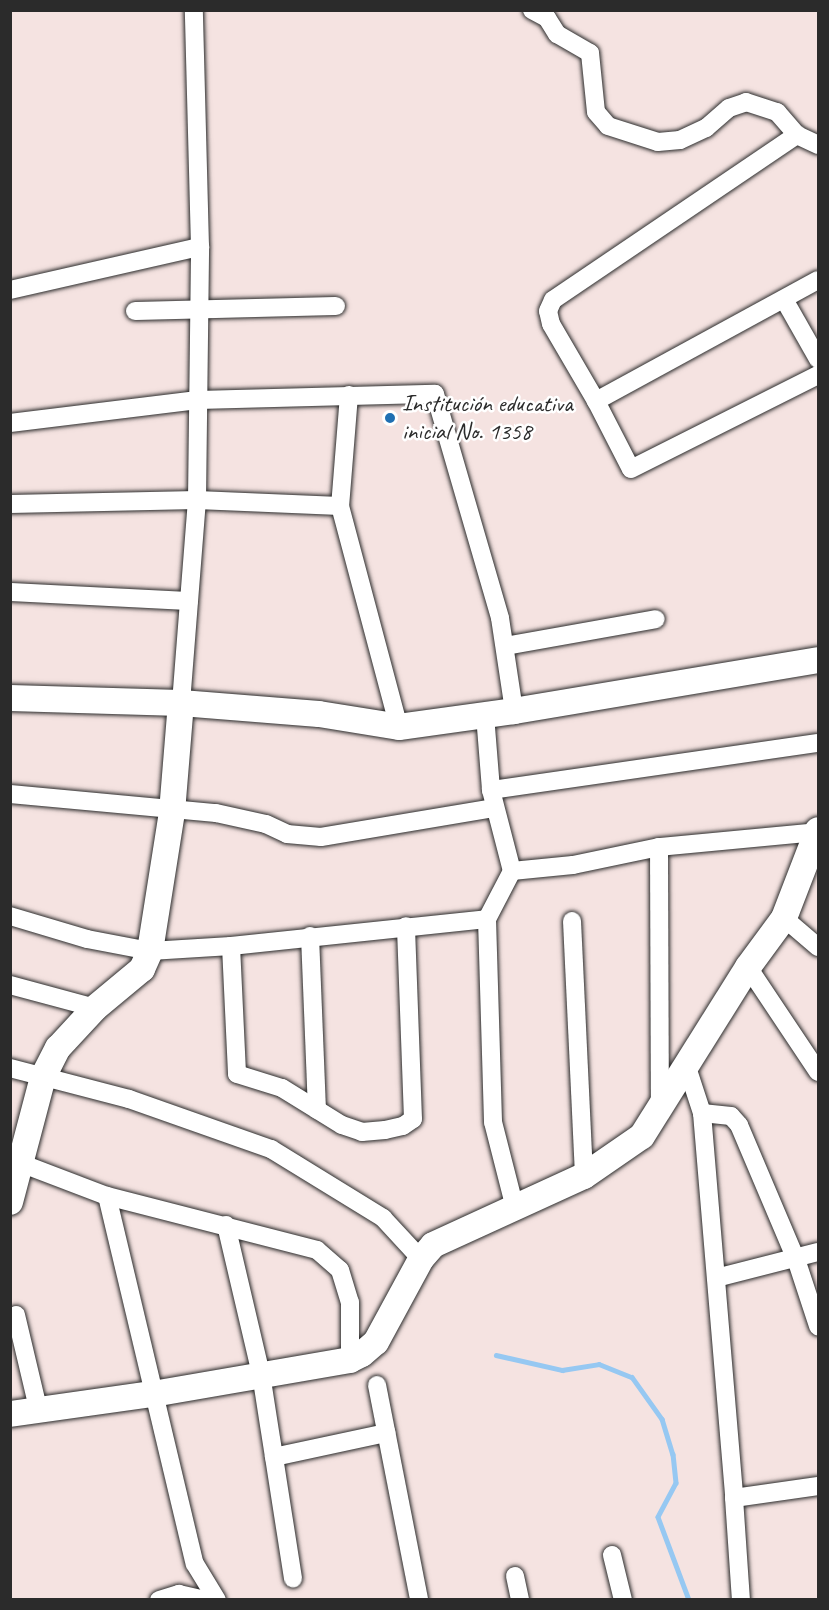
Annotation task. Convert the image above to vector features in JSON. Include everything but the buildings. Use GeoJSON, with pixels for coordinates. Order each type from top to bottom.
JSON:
{"type":"FeatureCollection","features":[{"type":"Feature","properties":{"kind":"street"},"geometry":{"type":"LineString","coordinates":[[10,1202],[16,1161],[43,1077],[58,1048],[96,1008],[142,969],[150,951],[172,812],[198,500],[200,247],[194,10]]}},
{"type":"Feature","properties":{"kind":"street"},"geometry":{"type":"LineString","coordinates":[[532,10],[547,18],[557,34],[590,53],[596,112],[608,126],[658,142],[680,140],[706,128],[729,108],[746,102],[777,112],[797,135],[819,145]]}},
{"type":"Feature","properties":{"kind":"street"},"geometry":{"type":"LineString","coordinates":[[797,135],[553,300],[548,310],[551,324],[596,400],[631,469],[819,375]]}},
{"type":"Feature","properties":{"kind":"street"},"geometry":{"type":"LineString","coordinates":[[10,290],[200,247]]}},
{"type":"Feature","properties":{"kind":"street"},"geometry":{"type":"LineString","coordinates":[[596,400],[734,324],[785,301],[819,280]]}},
{"type":"Feature","properties":{"kind":"street"},"geometry":{"type":"LineString","coordinates":[[785,301],[819,359]]}},
{"type":"Feature","properties":{"kind":"street"},"geometry":{"type":"LineString","coordinates":[[135,311],[336,306]]}},
{"type":"Feature","properties":{"kind":"street"},"geometry":{"type":"LineString","coordinates":[[10,423],[198,400],[435,394],[505,646],[514,711]]}},
{"type":"Feature","properties":{"kind":"street"},"geometry":{"type":"LineString","coordinates":[[349,395],[340,506],[399,727]]}},
{"type":"Feature","properties":{"kind":"street"},"geometry":{"type":"LineString","coordinates":[[10,504],[198,500],[340,506]]}},
{"type":"Feature","properties":{"kind":"street"},"geometry":{"type":"LineString","coordinates":[[10,592],[189,602]]}},
{"type":"Feature","properties":{"kind":"street"},"geometry":{"type":"LineString","coordinates":[[505,646],[656,619]]}},
{"type":"Feature","properties":{"kind":"street"},"geometry":{"type":"LineString","coordinates":[[10,698],[181,702],[319,714],[399,727],[485,716],[819,660]]}},
{"type":"Feature","properties":{"kind":"street"},"geometry":{"type":"LineString","coordinates":[[485,716],[493,799],[512,871],[487,920],[493,1122],[515,1208]]}},
{"type":"Feature","properties":{"kind":"street"},"geometry":{"type":"LineString","coordinates":[[10,795],[172,812],[216,813],[266,824],[287,834],[321,837],[493,799],[819,743]]}},
{"type":"Feature","properties":{"kind":"street"},"geometry":{"type":"LineString","coordinates":[[10,1414],[39,1412],[153,1394],[350,1360],[376,1342],[421,1259],[441,1241],[584,1176],[627,1149],[660,1110],[686,1064],[748,967],[784,918],[818,831],[658,847],[573,865],[512,871]]}},
{"type":"Feature","properties":{"kind":"street"},"geometry":{"type":"LineString","coordinates":[[658,847],[660,1110]]}},
{"type":"Feature","properties":{"kind":"street"},"geometry":{"type":"LineString","coordinates":[[10,916],[87,939],[150,951],[231,946],[406,926],[487,920]]}},
{"type":"Feature","properties":{"kind":"street"},"geometry":{"type":"LineString","coordinates":[[784,918],[819,947]]}},
{"type":"Feature","properties":{"kind":"street"},"geometry":{"type":"LineString","coordinates":[[572,921],[584,1176]]}},
{"type":"Feature","properties":{"kind":"street"},"geometry":{"type":"LineString","coordinates":[[231,946],[237,1074],[282,1088],[342,1125],[362,1132],[403,1126],[412,1119],[406,926]]}},
{"type":"Feature","properties":{"kind":"street"},"geometry":{"type":"LineString","coordinates":[[310,936],[317,1110]]}},
{"type":"Feature","properties":{"kind":"street"},"geometry":{"type":"LineString","coordinates":[[748,967],[819,1072]]}},
{"type":"Feature","properties":{"kind":"street"},"geometry":{"type":"LineString","coordinates":[[10,985],[96,1008]]}},
{"type":"Feature","properties":{"kind":"street"},"geometry":{"type":"LineString","coordinates":[[686,1064],[702,1113],[741,1599]]}},
{"type":"Feature","properties":{"kind":"street"},"geometry":{"type":"LineString","coordinates":[[10,1068],[129,1099],[271,1149],[382,1218],[421,1259]]}},
{"type":"Feature","properties":{"kind":"street"},"geometry":{"type":"LineString","coordinates":[[702,1113],[731,1116],[739,1125],[796,1259],[819,1326]]}},
{"type":"Feature","properties":{"kind":"street"},"geometry":{"type":"LineString","coordinates":[[16,1161],[107,1197],[316,1250],[329,1258],[340,1270],[350,1302],[350,1360]]}},
{"type":"Feature","properties":{"kind":"street"},"geometry":{"type":"LineString","coordinates":[[107,1197],[195,1564],[217,1599]]}},
{"type":"Feature","properties":{"kind":"street"},"geometry":{"type":"LineString","coordinates":[[226,1226],[261,1374],[293,1579]]}},
{"type":"Feature","properties":{"kind":"street"},"geometry":{"type":"LineString","coordinates":[[716,1278],[819,1252]]}},
{"type":"Feature","properties":{"kind":"street"},"geometry":{"type":"LineString","coordinates":[[16,1315],[39,1412]]}},
{"type":"Feature","properties":{"kind":"street"},"geometry":{"type":"LineString","coordinates":[[377,1385],[419,1599]]}},
{"type":"Feature","properties":{"kind":"street"},"geometry":{"type":"LineString","coordinates":[[274,1457],[386,1433]]}},
{"type":"Feature","properties":{"kind":"street"},"geometry":{"type":"LineString","coordinates":[[734,1498],[819,1486]]}},
{"type":"Feature","properties":{"kind":"street"},"geometry":{"type":"LineString","coordinates":[[612,1555],[623,1599]]}},
{"type":"Feature","properties":{"kind":"street"},"geometry":{"type":"LineString","coordinates":[[515,1576],[520,1599]]}},
{"type":"Feature","properties":{"kind":"street"},"geometry":{"type":"LineString","coordinates":[[159,1599],[179,1594],[206,1599]]}},
{"type":"Feature","properties":{"kind":"waterway"},"geometry":{"type":"LineString","coordinates":[[496,1355],[562,1370],[599,1364],[632,1377],[662,1419],[673,1454],[676,1483],[658,1517],[689,1600]]}},
{"type":"Feature","properties":{"kind":"place","name":"Institución educativa inicial No. 1358"},"geometry":{"type":"Point","coordinates":[390,418]}}]}
